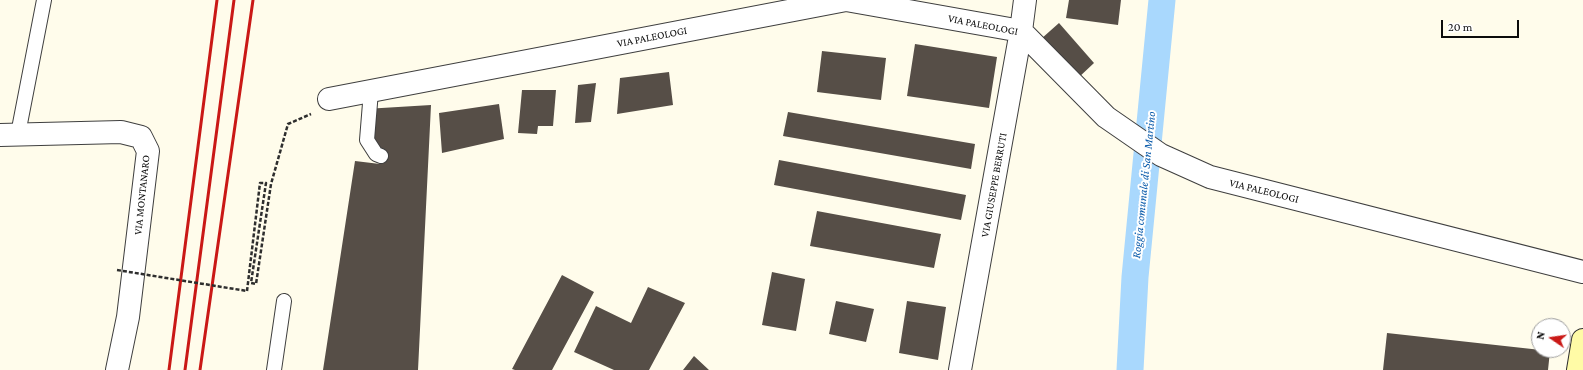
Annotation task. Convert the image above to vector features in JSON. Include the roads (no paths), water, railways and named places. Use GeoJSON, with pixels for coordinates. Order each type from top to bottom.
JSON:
{"type":"FeatureCollection","features":[{"type":"Feature","properties":{"kind":"main road"},"geometry":{"type":"LineString","coordinates":[[1578,370],[1583,340]]}},
{"type":"Feature","properties":{"kind":"street","name":"VIA PALEOLOGI"},"geometry":{"type":"LineString","coordinates":[[329,99],[846,0],[1022,31],[1106,117],[1161,155],[1210,177],[1583,272]]}},
{"type":"Feature","properties":{"kind":"street","name":"VIA GIUSEPPE BERRUTI"},"geometry":{"type":"LineString","coordinates":[[960,370],[1022,31],[1025,0]]}},
{"type":"Feature","properties":{"kind":"street","name":"VIA MONTANARO"},"geometry":{"type":"LineString","coordinates":[[9,135],[121,132],[142,137],[148,151],[128,317],[117,370]]}},
{"type":"Feature","properties":{"kind":"lane"},"geometry":{"type":"LineString","coordinates":[[9,135],[44,0]]}},
{"type":"Feature","properties":{"kind":"lane"},"geometry":{"type":"LineString","coordinates":[[371,91],[367,140],[376,154],[381,156]]}},
{"type":"Feature","properties":{"kind":"lane"},"geometry":{"type":"LineString","coordinates":[[274,370],[284,301]]}},
{"type":"Feature","properties":{"kind":"waterway","name":"Roggia comunale di San Martino"},"geometry":{"type":"LineString","coordinates":[[1130,370],[1135,277],[1162,0]]}},
{"type":"Feature","properties":{"kind":"railway"},"geometry":{"type":"LineString","coordinates":[[169,370],[217,0]]}},
{"type":"Feature","properties":{"kind":"railway"},"geometry":{"type":"LineString","coordinates":[[185,370],[234,0]]}},
{"type":"Feature","properties":{"kind":"railway"},"geometry":{"type":"LineString","coordinates":[[200,370],[253,0]]}}]}
